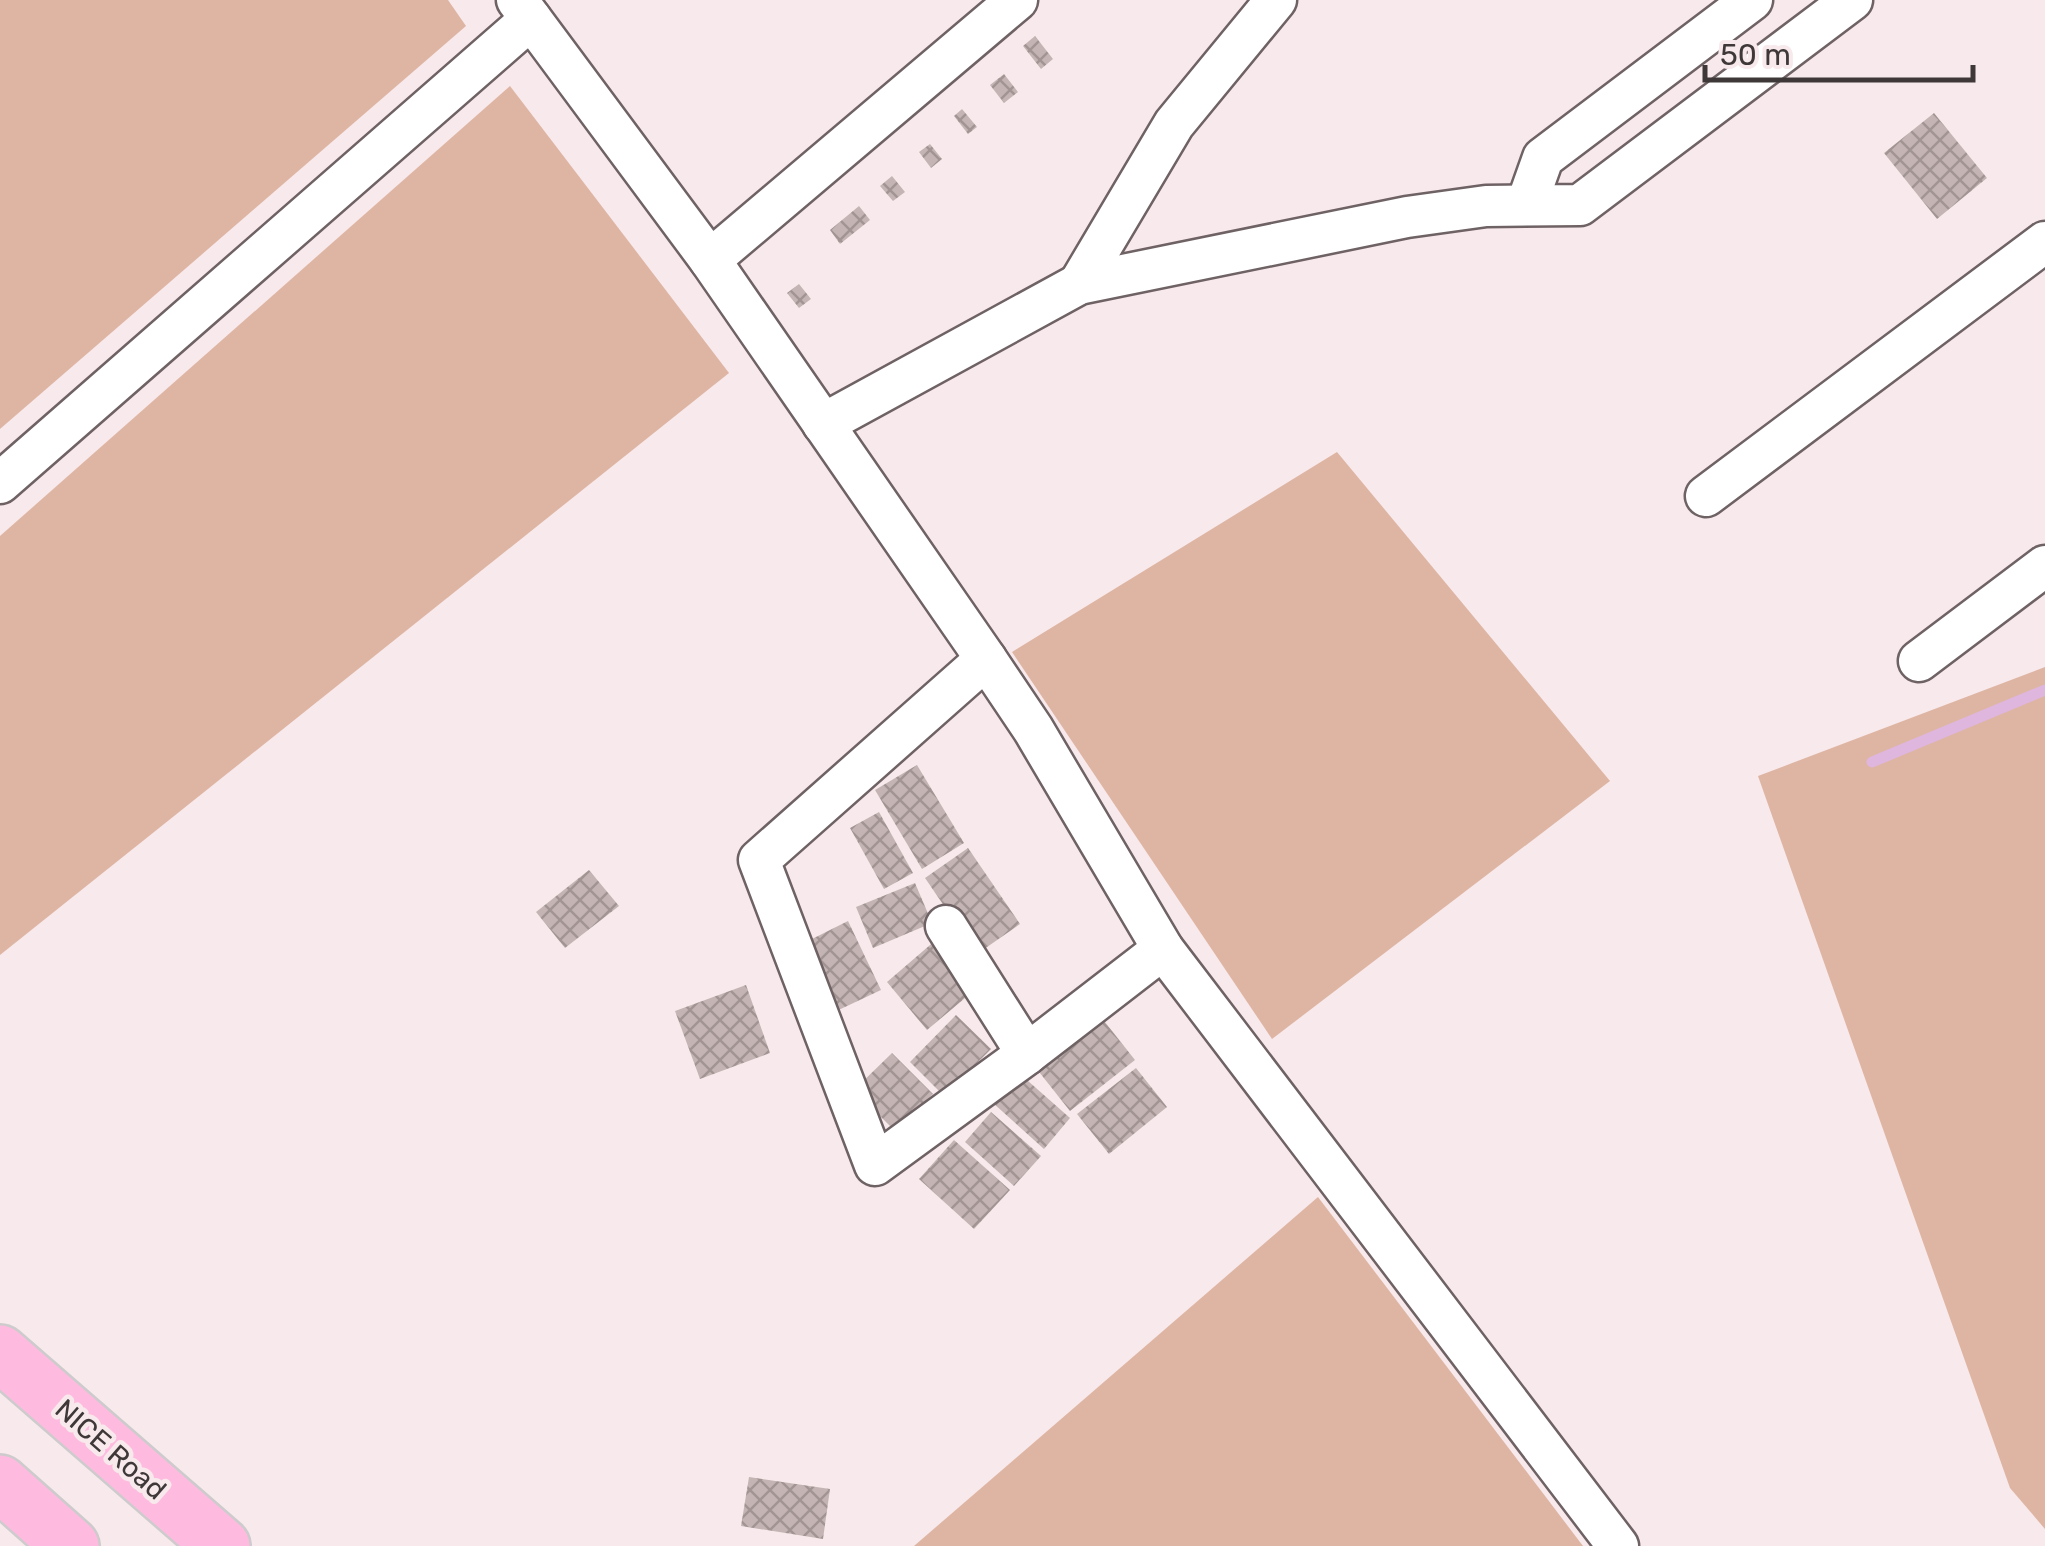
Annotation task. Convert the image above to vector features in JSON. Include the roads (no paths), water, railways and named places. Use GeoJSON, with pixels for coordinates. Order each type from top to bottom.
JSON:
{"type":"FeatureCollection","features":[{"type":"Feature","properties":{"kind":"highway","name":"NICE Road"},"geometry":{"type":"LineString","coordinates":[[0,1353],[222,1546]]}},
{"type":"Feature","properties":{"kind":"highway"},"geometry":{"type":"LineString","coordinates":[[0,1483],[72,1546]]}},
{"type":"Feature","properties":{"kind":"street"},"geometry":{"type":"LineString","coordinates":[[710,260],[1017,0]]}},
{"type":"Feature","properties":{"kind":"street"},"geometry":{"type":"LineString","coordinates":[[1079,284],[1174,124],[1276,0]]}},
{"type":"Feature","properties":{"kind":"street"},"geometry":{"type":"LineString","coordinates":[[1527,203],[1543,158],[1752,0]]}},
{"type":"Feature","properties":{"kind":"street"},"geometry":{"type":"LineString","coordinates":[[823,424],[1079,284],[1407,217],[1527,203],[1580,205],[1852,0]]}},
{"type":"Feature","properties":{"kind":"street"},"geometry":{"type":"LineString","coordinates":[[0,483],[524,10],[710,260],[986,659],[1033,729],[1163,949],[1618,1546]]}},
{"type":"Feature","properties":{"kind":"street"},"geometry":{"type":"LineString","coordinates":[[1706,496],[2045,242]]}},
{"type":"Feature","properties":{"kind":"street"},"geometry":{"type":"LineString","coordinates":[[1918,661],[2045,566]]}},
{"type":"Feature","properties":{"kind":"street"},"geometry":{"type":"LineString","coordinates":[[986,659],[759,860],[875,1164],[1163,949]]}},
{"type":"Feature","properties":{"kind":"street"},"geometry":{"type":"LineString","coordinates":[[946,926],[1027,1054]]}},
{"type":"Feature","properties":{"kind":"waterway"},"geometry":{"type":"LineString","coordinates":[[1872,762],[2045,690]]}}]}
